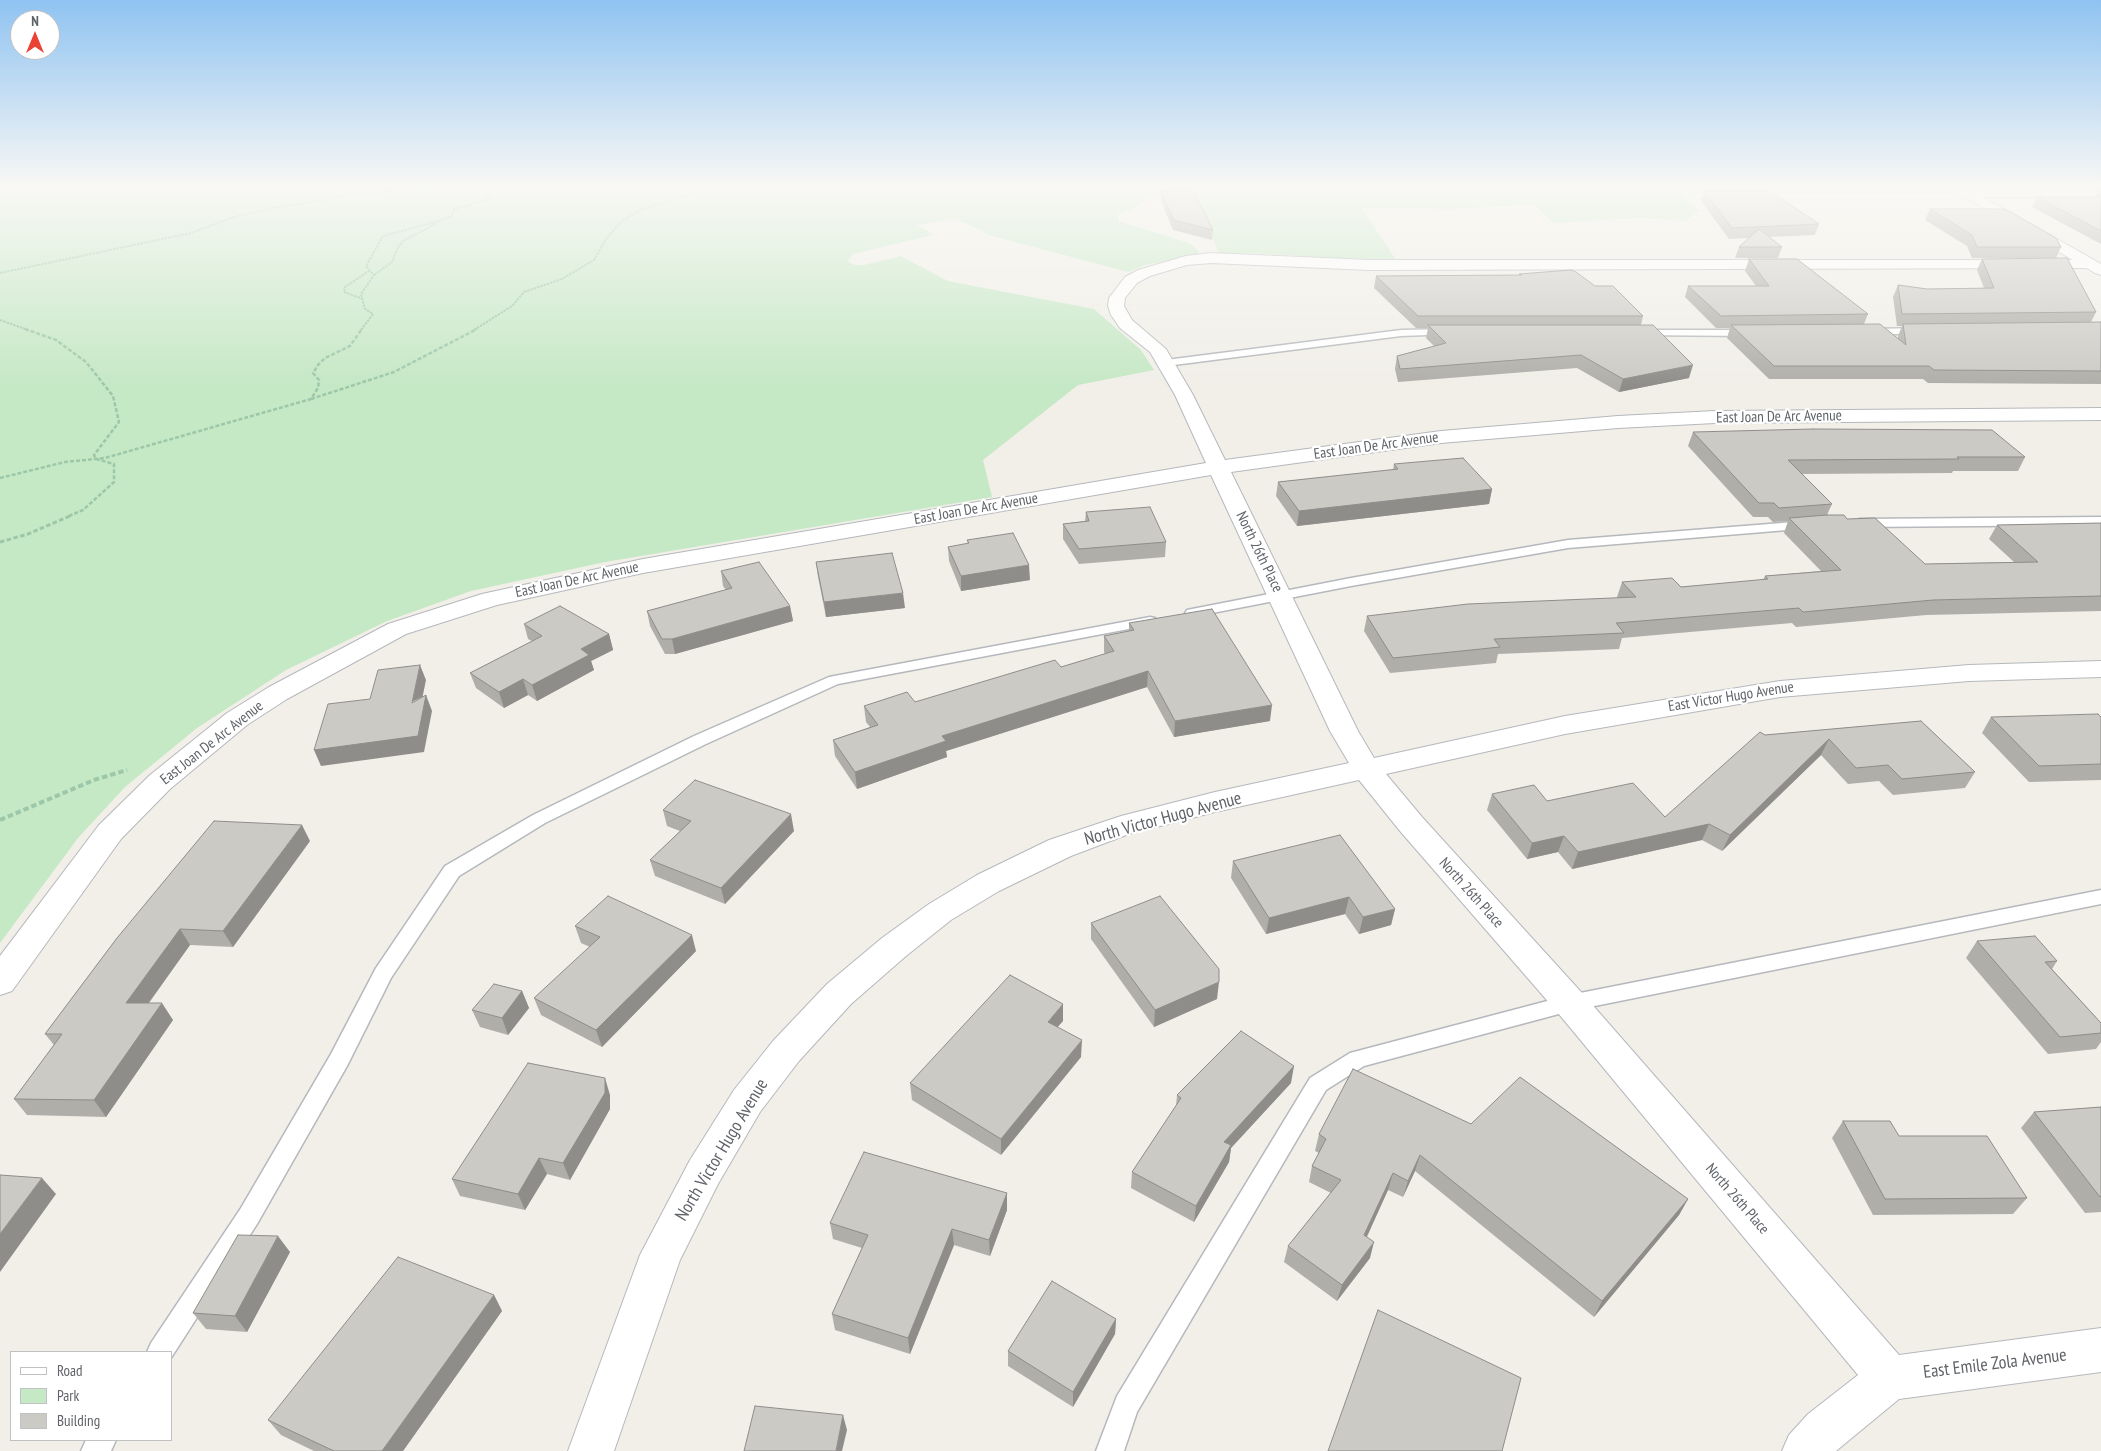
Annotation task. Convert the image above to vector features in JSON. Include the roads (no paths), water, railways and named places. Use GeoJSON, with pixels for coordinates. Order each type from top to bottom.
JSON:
{"type":"FeatureCollection","features":[{"type":"Feature","properties":{"kind":"street"},"geometry":{"type":"LineString","coordinates":[[2069,252],[2095,266]]}},
{"type":"Feature","properties":{"kind":"street","name":"North 26th Place"},"geometry":{"type":"LineString","coordinates":[[1890,1378],[1570,1003],[1411,824],[1367,770],[1344,731],[1281,597],[1166,363],[1157,348],[1126,324],[1119,315],[1116,306],[1117,298],[1131,280],[1157,268],[1186,260],[1238,258],[1315,263],[1422,265],[2095,266]]}},
{"type":"Feature","properties":{"kind":"street","name":"East Joan De Arc Avenue"},"geometry":{"type":"LineString","coordinates":[[0,982],[110,832],[160,782],[237,719],[278,693],[397,628],[491,599],[643,566],[1218,467],[1441,437],[1618,422],[1715,417],[2101,414]]}},
{"type":"Feature","properties":{"kind":"street","name":"East Victor Hugo Avenue"},"geometry":{"type":"LineString","coordinates":[[1367,770],[1565,725],[1780,689],[1969,673],[2101,670]]}},
{"type":"Feature","properties":{"kind":"street","name":"North Victor Hugo Avenue"},"geometry":{"type":"LineString","coordinates":[[591,1451],[661,1255],[704,1172],[747,1101],[786,1051],[839,994],[940,912],[988,883],[1060,848],[1121,826],[1206,804],[1367,770]]}},
{"type":"Feature","properties":{"kind":"street","name":"East Emile Zola Avenue"},"geometry":{"type":"LineString","coordinates":[[1890,1378],[2101,1350]]}},
{"type":"Feature","properties":{"kind":"street"},"geometry":{"type":"LineString","coordinates":[[1805,1451],[1824,1430],[1890,1378]]}},
{"type":"Feature","properties":{"kind":"lane"},"geometry":{"type":"LineString","coordinates":[[1856,332],[1935,331]]}},
{"type":"Feature","properties":{"kind":"lane"},"geometry":{"type":"LineString","coordinates":[[1166,363],[1401,333],[1460,332]]}},
{"type":"Feature","properties":{"kind":"lane"},"geometry":{"type":"LineString","coordinates":[[1629,333],[1758,333]]}},
{"type":"Feature","properties":{"kind":"lane"},"geometry":{"type":"LineString","coordinates":[[1850,524],[2101,521]]}},
{"type":"Feature","properties":{"kind":"lane"},"geometry":{"type":"LineString","coordinates":[[161,1351],[249,1216],[338,1060],[383,974],[452,871],[539,819],[700,740],[834,680],[1281,597],[1351,582],[1568,544],[1821,524]]}},
{"type":"Feature","properties":{"kind":"lane"},"geometry":{"type":"LineString","coordinates":[[1110,1451],[1126,1405],[1318,1084],[1358,1059],[1570,1003],[2101,897]]}}]}
